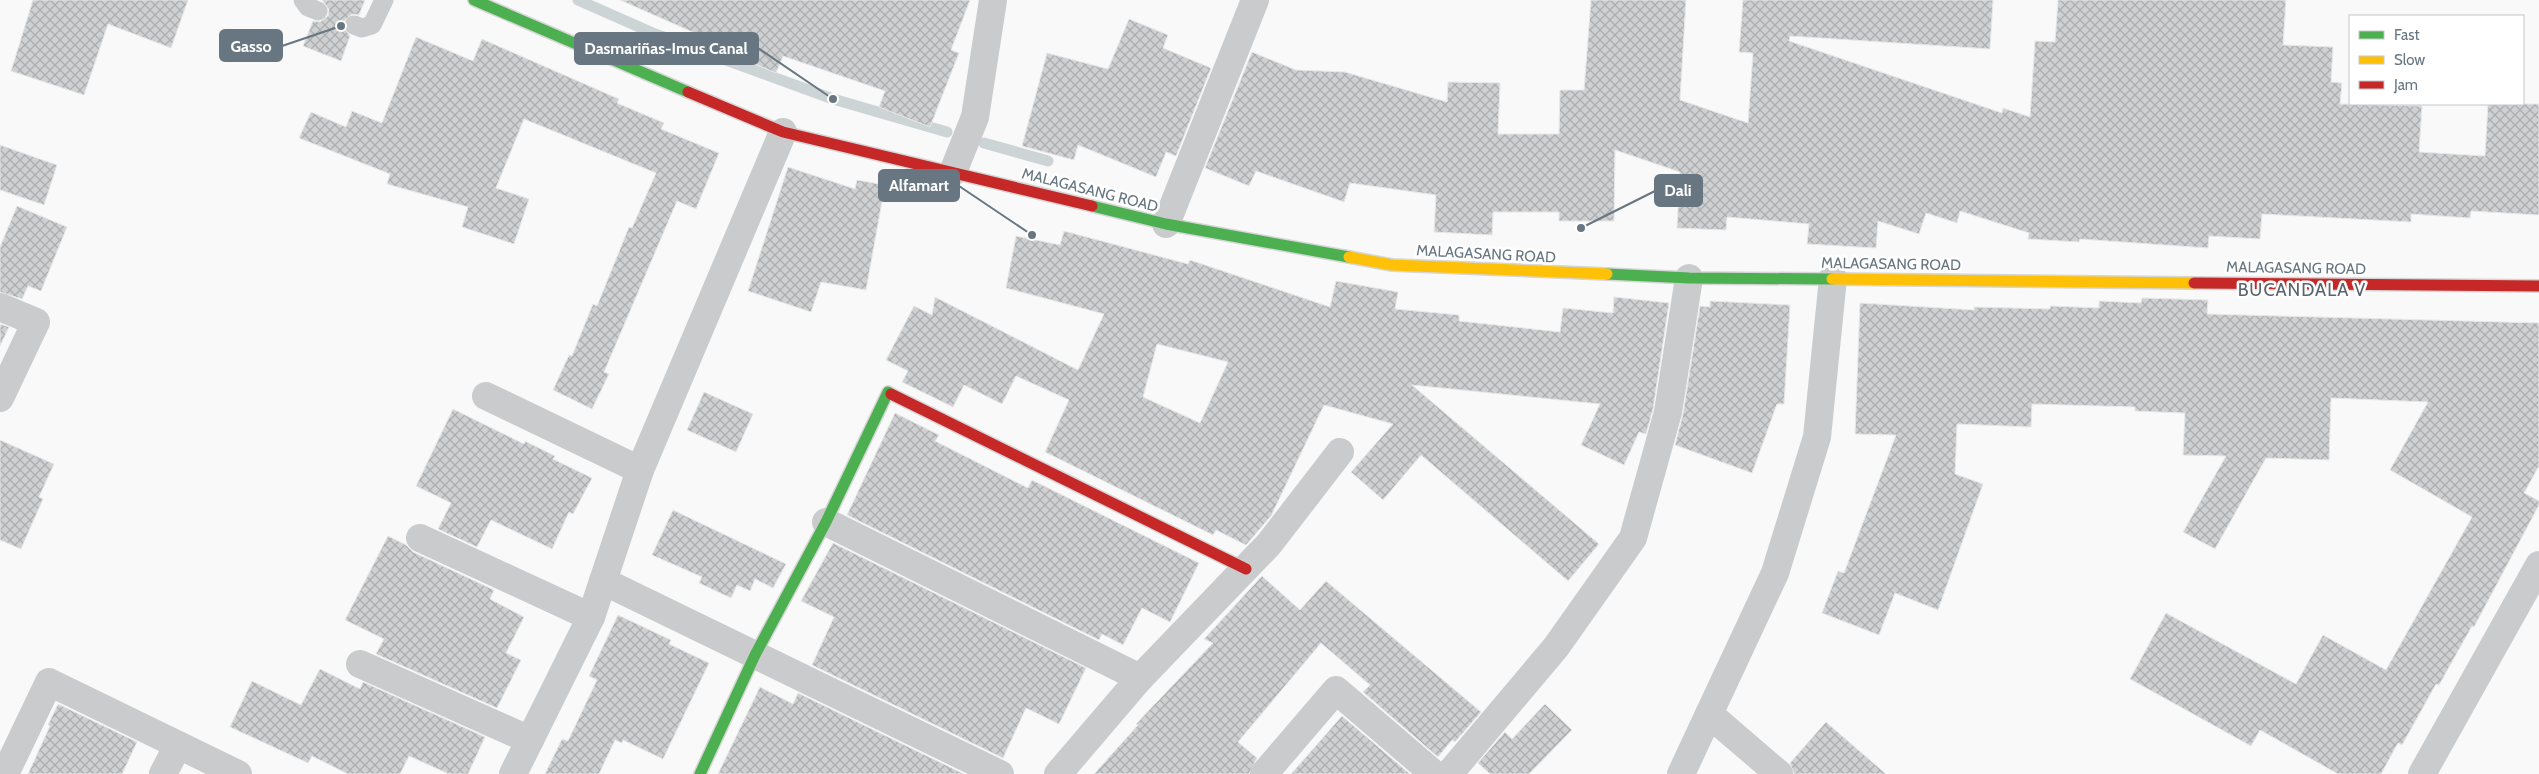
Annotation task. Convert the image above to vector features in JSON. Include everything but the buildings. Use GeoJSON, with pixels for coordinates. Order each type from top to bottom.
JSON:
{"type":"FeatureCollection","features":[{"type":"Feature","properties":{"kind":"main road","name":"MALAGASANG ROAD"},"geometry":{"type":"LineString","coordinates":[[474,0],[784,132],[1166,224],[1392,265],[1689,278],[2539,286]]}},
{"type":"Feature","properties":{"kind":"main road"},"geometry":{"type":"LineString","coordinates":[[700,774],[755,655],[826,522],[888,392],[1246,569]]}},
{"type":"Feature","properties":{"kind":"street"},"geometry":{"type":"LineString","coordinates":[[954,172],[975,117],[993,0]]}},
{"type":"Feature","properties":{"kind":"street"},"geometry":{"type":"LineString","coordinates":[[1166,224],[1255,0]]}},
{"type":"Feature","properties":{"kind":"street"},"geometry":{"type":"LineString","coordinates":[[513,774],[591,617],[640,470],[784,132]]}},
{"type":"Feature","properties":{"kind":"street"},"geometry":{"type":"LineString","coordinates":[[1449,774],[1556,647],[1633,538],[1668,412],[1689,278]]}},
{"type":"Feature","properties":{"kind":"street"},"geometry":{"type":"LineString","coordinates":[[1681,774],[1775,573],[1817,437],[1833,278]]}},
{"type":"Feature","properties":{"kind":"street"},"geometry":{"type":"LineString","coordinates":[[0,307],[36,322],[0,398]]}},
{"type":"Feature","properties":{"kind":"street"},"geometry":{"type":"LineString","coordinates":[[486,396],[640,470]]}},
{"type":"Feature","properties":{"kind":"street"},"geometry":{"type":"LineString","coordinates":[[1058,774],[1140,678],[1269,544],[1340,452]]}},
{"type":"Feature","properties":{"kind":"street"},"geometry":{"type":"LineString","coordinates":[[826,522],[1140,678]]}},
{"type":"Feature","properties":{"kind":"street"},"geometry":{"type":"LineString","coordinates":[[420,538],[591,617]]}},
{"type":"Feature","properties":{"kind":"street"},"geometry":{"type":"LineString","coordinates":[[2422,774],[2539,565]]}},
{"type":"Feature","properties":{"kind":"street"},"geometry":{"type":"LineString","coordinates":[[603,581],[1000,774]]}},
{"type":"Feature","properties":{"kind":"street"},"geometry":{"type":"LineString","coordinates":[[360,664],[530,740]]}},
{"type":"Feature","properties":{"kind":"street"},"geometry":{"type":"LineString","coordinates":[[5,774],[49,682],[238,774]]}},
{"type":"Feature","properties":{"kind":"street"},"geometry":{"type":"LineString","coordinates":[[1264,774],[1336,690],[1434,774]]}},
{"type":"Feature","properties":{"kind":"street"},"geometry":{"type":"LineString","coordinates":[[1709,714],[1779,774]]}},
{"type":"Feature","properties":{"kind":"street"},"geometry":{"type":"LineString","coordinates":[[163,774],[178,745]]}},
{"type":"Feature","properties":{"kind":"lane"},"geometry":{"type":"LineString","coordinates":[[354,26],[362,28],[372,25],[384,0]]}},
{"type":"Feature","properties":{"kind":"waterway"},"geometry":{"type":"LineString","coordinates":[[578,0],[655,34],[833,99],[947,132]]}},
{"type":"Feature","properties":{"kind":"waterway"},"geometry":{"type":"LineString","coordinates":[[984,143],[1048,161]]}},
{"type":"Feature","properties":{"kind":"traffic: fast"},"geometry":{"type":"LineString","coordinates":[[474,0],[688,92]]}},
{"type":"Feature","properties":{"kind":"traffic: fast"},"geometry":{"type":"LineString","coordinates":[[1092,206],[1166,224],[1349,257]]}},
{"type":"Feature","properties":{"kind":"traffic: fast"},"geometry":{"type":"LineString","coordinates":[[1607,274],[1689,278],[1832,279]]}},
{"type":"Feature","properties":{"kind":"traffic: fast"},"geometry":{"type":"LineString","coordinates":[[700,774],[755,655],[826,522],[888,392],[891,394]]}},
{"type":"Feature","properties":{"kind":"traffic: slow"},"geometry":{"type":"LineString","coordinates":[[1349,257],[1392,265],[1607,274]]}},
{"type":"Feature","properties":{"kind":"traffic: slow"},"geometry":{"type":"LineString","coordinates":[[1832,279],[2194,283]]}},
{"type":"Feature","properties":{"kind":"traffic: jam"},"geometry":{"type":"LineString","coordinates":[[688,92],[783,132],[1092,206]]}},
{"type":"Feature","properties":{"kind":"traffic: jam"},"geometry":{"type":"LineString","coordinates":[[2194,283],[2539,286]]}},
{"type":"Feature","properties":{"kind":"traffic: jam"},"geometry":{"type":"LineString","coordinates":[[891,394],[1246,569]]}},
{"type":"Feature","properties":{"kind":"place","name":"Gasso"},"geometry":{"type":"Point","coordinates":[341,26]}},
{"type":"Feature","properties":{"kind":"place","name":"Dasmariñas-Imus Canal"},"geometry":{"type":"Point","coordinates":[833,99]}},
{"type":"Feature","properties":{"kind":"place","name":"Dali"},"geometry":{"type":"Point","coordinates":[1581,228]}},
{"type":"Feature","properties":{"kind":"place","name":"Alfamart"},"geometry":{"type":"Point","coordinates":[1032,235]}},
{"type":"Feature","properties":{"kind":"district","name":"BUCANDALA V"},"geometry":{"type":"Point","coordinates":[2302,290]}}]}
